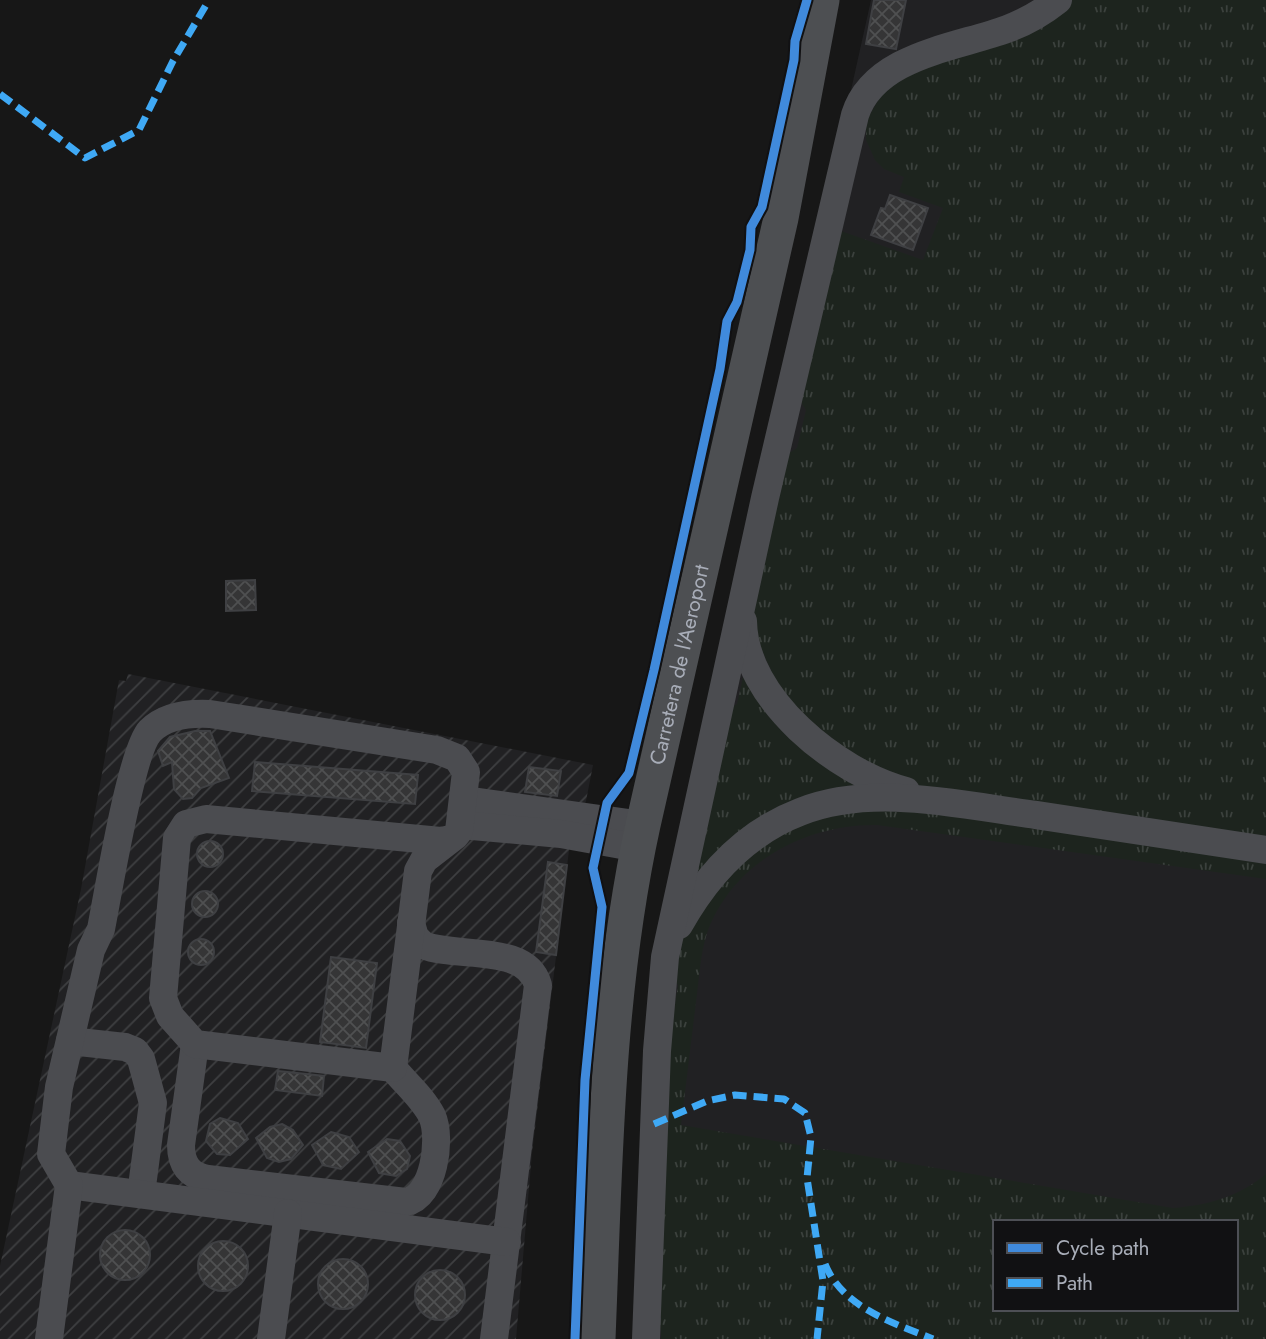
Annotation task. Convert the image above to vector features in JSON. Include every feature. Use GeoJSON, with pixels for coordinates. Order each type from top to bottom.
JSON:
{"type":"FeatureCollection","features":[{"type":"Feature","properties":{"kind":"main road","name":"Carretera de l'Aeroport"},"geometry":{"type":"LineString","coordinates":[[598,1339],[607,1127],[618,974],[641,837],[781,218],[822,0]]}},
{"type":"Feature","properties":{"kind":"main road"},"geometry":{"type":"LineString","coordinates":[[781,218],[834,0]]}},
{"type":"Feature","properties":{"kind":"lane"},"geometry":{"type":"LineString","coordinates":[[646,1339],[657,1051],[665,957],[743,610],[765,498],[861,97],[873,83],[892,69],[1009,28],[1058,0]]}},
{"type":"Feature","properties":{"kind":"lane"},"geometry":{"type":"LineString","coordinates":[[743,610],[745,639],[760,677],[804,733],[851,769],[877,783],[949,803]]}},
{"type":"Feature","properties":{"kind":"lane"},"geometry":{"type":"LineString","coordinates":[[49,1339],[69,1185],[51,1154],[59,1087],[91,950],[101,929],[139,752],[147,735],[160,723],[182,716],[210,714],[437,750],[454,755],[464,768],[459,821],[420,865],[393,1068]]}},
{"type":"Feature","properties":{"kind":"lane"},"geometry":{"type":"LineString","coordinates":[[665,957],[680,923],[721,864],[778,822],[823,804],[875,798],[949,803],[1266,850]]}},
{"type":"Feature","properties":{"kind":"lane"},"geometry":{"type":"LineString","coordinates":[[195,1044],[181,1145],[183,1160],[192,1173],[208,1179],[405,1202],[418,1198],[428,1185],[435,1130],[428,1109],[393,1068],[195,1044],[170,1016],[163,998],[177,842],[186,824],[206,819],[441,841],[459,821]]}},
{"type":"Feature","properties":{"kind":"lane"},"geometry":{"type":"LineString","coordinates":[[459,821],[561,834],[641,837]]}},
{"type":"Feature","properties":{"kind":"lane"},"geometry":{"type":"LineString","coordinates":[[411,923],[415,937],[423,945],[514,959],[530,969],[536,980],[538,1001],[494,1339]]}},
{"type":"Feature","properties":{"kind":"lane"},"geometry":{"type":"LineString","coordinates":[[70,1041],[130,1048],[141,1059],[153,1103],[141,1194]]}},
{"type":"Feature","properties":{"kind":"lane"},"geometry":{"type":"LineString","coordinates":[[69,1185],[507,1242]]}},
{"type":"Feature","properties":{"kind":"lane"},"geometry":{"type":"LineString","coordinates":[[271,1339],[288,1213]]}},
{"type":"Feature","properties":{"kind":"shaded area"},"geometry":{"type":"Polygon","coordinates":[[[871,0],[1266,0],[1266,1339],[638,1339],[647,1090],[728,644],[871,0]]]}},
{"type":"Feature","properties":{"kind":"shaded area"},"geometry":{"type":"Polygon","coordinates":[[[128,674],[593,765],[586,801],[570,842],[532,1153],[516,1339],[0,1339],[0,1266],[81,889],[119,680],[126,681],[128,674]]]}},
{"type":"Feature","properties":{"kind":"green space"},"geometry":{"type":"Polygon","coordinates":[[[1072,0],[1266,0],[1266,843],[916,785],[863,767],[784,699],[758,642],[753,608],[786,455],[797,448],[806,410],[799,399],[841,231],[923,260],[943,208],[899,192],[904,177],[884,169],[875,160],[866,140],[866,121],[887,85],[1055,13],[1072,0]]]}},
{"type":"Feature","properties":{"kind":"green space"},"geometry":{"type":"Polygon","coordinates":[[[744,673],[876,791],[712,863],[690,877],[726,711],[737,704],[744,673]]]}},
{"type":"Feature","properties":{"kind":"green space"},"geometry":{"type":"Polygon","coordinates":[[[876,806],[1266,859],[1266,879],[877,825],[850,826],[798,840],[774,852],[734,886],[707,933],[700,967],[681,1125],[1173,1208],[1199,1205],[1234,1194],[1266,1174],[1266,1339],[661,1339],[661,1330],[654,1323],[672,1024],[678,985],[671,976],[682,934],[714,887],[784,828],[876,806]]]}},
{"type":"Feature","properties":{"kind":"building"},"geometry":{"type":"Polygon","coordinates":[[[874,0],[906,0],[896,49],[866,44],[874,0]]]}},
{"type":"Feature","properties":{"kind":"building"},"geometry":{"type":"Polygon","coordinates":[[[890,195],[928,208],[913,250],[871,235],[881,208],[885,209],[890,195]]]}},
{"type":"Feature","properties":{"kind":"building"},"geometry":{"type":"Polygon","coordinates":[[[255,580],[256,610],[226,611],[226,581],[255,580]]]}},
{"type":"Feature","properties":{"kind":"building"},"geometry":{"type":"Polygon","coordinates":[[[195,731],[210,731],[229,778],[201,788],[192,798],[183,799],[174,789],[172,762],[163,766],[158,751],[170,737],[195,731]]]}},
{"type":"Feature","properties":{"kind":"building"},"geometry":{"type":"Polygon","coordinates":[[[255,762],[418,775],[415,804],[252,791],[255,762]]]}},
{"type":"Feature","properties":{"kind":"building"},"geometry":{"type":"Polygon","coordinates":[[[529,767],[561,771],[557,796],[525,792],[529,767]]]}},
{"type":"Feature","properties":{"kind":"building"},"geometry":{"type":"Polygon","coordinates":[[[210,841],[219,845],[223,854],[219,863],[210,867],[201,863],[197,854],[201,845],[210,841]]]}},
{"type":"Feature","properties":{"kind":"building"},"geometry":{"type":"Polygon","coordinates":[[[548,862],[567,865],[556,955],[536,952],[548,862]]]}},
{"type":"Feature","properties":{"kind":"building"},"geometry":{"type":"Polygon","coordinates":[[[205,891],[214,895],[218,904],[214,913],[205,917],[196,913],[192,904],[196,895],[205,891]]]}},
{"type":"Feature","properties":{"kind":"building"},"geometry":{"type":"Polygon","coordinates":[[[201,939],[210,943],[214,952],[210,961],[201,965],[192,961],[188,952],[192,943],[201,939]]]}},
{"type":"Feature","properties":{"kind":"building"},"geometry":{"type":"Polygon","coordinates":[[[331,957],[377,963],[366,1048],[320,1042],[331,957]]]}},
{"type":"Feature","properties":{"kind":"building"},"geometry":{"type":"Polygon","coordinates":[[[278,1071],[324,1076],[322,1096],[275,1090],[278,1071]]]}},
{"type":"Feature","properties":{"kind":"building"},"geometry":{"type":"Polygon","coordinates":[[[220,1118],[238,1123],[248,1139],[230,1155],[217,1154],[206,1141],[210,1124],[220,1118]]]}},
{"type":"Feature","properties":{"kind":"building"},"geometry":{"type":"Polygon","coordinates":[[[282,1124],[293,1130],[303,1145],[291,1159],[279,1162],[267,1158],[256,1138],[270,1127],[282,1124]]]}},
{"type":"Feature","properties":{"kind":"building"},"geometry":{"type":"Polygon","coordinates":[[[331,1132],[349,1137],[359,1152],[341,1169],[323,1165],[312,1145],[331,1132]]]}},
{"type":"Feature","properties":{"kind":"building"},"geometry":{"type":"Polygon","coordinates":[[[387,1139],[400,1141],[410,1156],[407,1169],[396,1176],[379,1173],[368,1152],[387,1139]]]}},
{"type":"Feature","properties":{"kind":"building"},"geometry":{"type":"Polygon","coordinates":[[[125,1230],[143,1237],[150,1255],[143,1273],[125,1280],[107,1273],[100,1255],[107,1237],[125,1230]]]}},
{"type":"Feature","properties":{"kind":"building"},"geometry":{"type":"Polygon","coordinates":[[[223,1241],[241,1248],[248,1266],[241,1284],[223,1291],[205,1284],[198,1266],[205,1248],[223,1241]]]}},
{"type":"Feature","properties":{"kind":"building"},"geometry":{"type":"Polygon","coordinates":[[[343,1259],[361,1266],[368,1284],[361,1302],[343,1309],[325,1302],[318,1284],[325,1266],[343,1259]]]}},
{"type":"Feature","properties":{"kind":"building"},"geometry":{"type":"Polygon","coordinates":[[[440,1270],[458,1277],[465,1295],[458,1313],[440,1320],[422,1313],[415,1295],[422,1277],[440,1270]]]}},
{"type":"Feature","properties":{"kind":"marked path"},"geometry":{"type":"LineString","coordinates":[[0,94],[85,158],[139,130],[173,61],[209,0]]}},
{"type":"Feature","properties":{"kind":"marked path"},"geometry":{"type":"LineString","coordinates":[[654,1124],[707,1101],[735,1095],[784,1099],[805,1113],[811,1137],[807,1178],[823,1281],[817,1339]]}},
{"type":"Feature","properties":{"kind":"marked path"},"geometry":{"type":"LineString","coordinates":[[825,1264],[843,1292],[870,1312],[933,1339]]}},
{"type":"Feature","properties":{"kind":"cycle path"},"geometry":{"type":"LineString","coordinates":[[575,1339],[585,1080],[602,907],[593,868],[607,803],[629,773],[720,369],[727,321],[737,302],[750,250],[751,227],[762,207],[794,60],[795,41],[807,0]]}}]}
